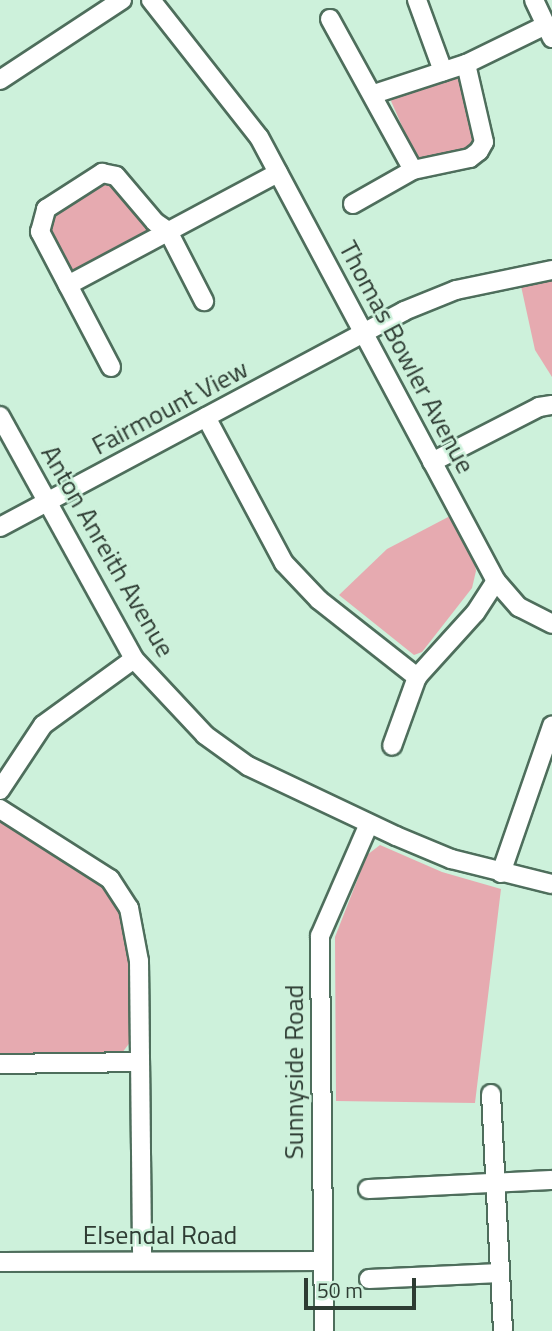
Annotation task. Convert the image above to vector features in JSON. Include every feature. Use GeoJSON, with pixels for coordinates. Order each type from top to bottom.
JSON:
{"type":"FeatureCollection","features":[{"type":"Feature","properties":{"kind":"street"},"geometry":{"type":"LineString","coordinates":[[0,80],[122,0]]}},
{"type":"Feature","properties":{"kind":"street","name":"Thomas Bowler Avenue"},"geometry":{"type":"LineString","coordinates":[[151,0],[239,108],[278,173],[496,581],[519,607],[552,624]]}},
{"type":"Feature","properties":{"kind":"street"},"geometry":{"type":"LineString","coordinates":[[417,0],[443,71]]}},
{"type":"Feature","properties":{"kind":"street"},"geometry":{"type":"LineString","coordinates":[[374,94],[466,64],[549,32],[534,0]]}},
{"type":"Feature","properties":{"kind":"street"},"geometry":{"type":"LineString","coordinates":[[330,19],[374,94],[413,170]]}},
{"type":"Feature","properties":{"kind":"street"},"geometry":{"type":"LineString","coordinates":[[353,204],[413,170],[470,158],[482,146],[466,64]]}},
{"type":"Feature","properties":{"kind":"street"},"geometry":{"type":"LineString","coordinates":[[111,367],[40,232],[39,221],[46,209],[90,178],[106,172],[116,176],[155,222],[168,231],[204,302]]}},
{"type":"Feature","properties":{"kind":"street"},"geometry":{"type":"LineString","coordinates":[[68,285],[278,173]]}},
{"type":"Feature","properties":{"kind":"street","name":"Fairmount View"},"geometry":{"type":"LineString","coordinates":[[0,527],[435,297],[552,270]]}},
{"type":"Feature","properties":{"kind":"street"},"geometry":{"type":"LineString","coordinates":[[432,462],[539,407],[552,405]]}},
{"type":"Feature","properties":{"kind":"street","name":"Anton Anreith Avenue"},"geometry":{"type":"LineString","coordinates":[[0,416],[134,659],[205,735],[248,766],[369,824],[451,859],[552,884]]}},
{"type":"Feature","properties":{"kind":"street"},"geometry":{"type":"LineString","coordinates":[[206,417],[284,564],[318,600],[417,677]]}},
{"type":"Feature","properties":{"kind":"street"},"geometry":{"type":"LineString","coordinates":[[392,746],[417,677],[475,613],[496,581]]}},
{"type":"Feature","properties":{"kind":"street"},"geometry":{"type":"LineString","coordinates":[[0,790],[43,724],[134,659]]}},
{"type":"Feature","properties":{"kind":"street"},"geometry":{"type":"LineString","coordinates":[[501,873],[551,732]]}},
{"type":"Feature","properties":{"kind":"street"},"geometry":{"type":"LineString","coordinates":[[0,809],[110,879],[125,900],[137,936],[142,1261]]}},
{"type":"Feature","properties":{"kind":"street","name":"Sunnyside Road"},"geometry":{"type":"LineString","coordinates":[[324,1331],[321,1261],[320,936],[369,824]]}},
{"type":"Feature","properties":{"kind":"street"},"geometry":{"type":"LineString","coordinates":[[0,1064],[139,1062]]}},
{"type":"Feature","properties":{"kind":"street"},"geometry":{"type":"LineString","coordinates":[[491,1094],[498,1183],[503,1331]]}},
{"type":"Feature","properties":{"kind":"street"},"geometry":{"type":"LineString","coordinates":[[368,1189],[552,1180]]}},
{"type":"Feature","properties":{"kind":"street","name":"Elsendal Road"},"geometry":{"type":"LineString","coordinates":[[0,1262],[321,1261]]}},
{"type":"Feature","properties":{"kind":"street"},"geometry":{"type":"LineString","coordinates":[[369,1279],[500,1273]]}},
{"type":"Feature","properties":{"kind":"shaded area"},"geometry":{"type":"Polygon","coordinates":[[[453,77],[462,81],[476,140],[469,151],[417,160],[391,101],[394,96],[453,77]]]}},
{"type":"Feature","properties":{"kind":"shaded area"},"geometry":{"type":"Polygon","coordinates":[[[109,179],[149,232],[72,272],[45,222],[100,180],[109,179]]]}},
{"type":"Feature","properties":{"kind":"shaded area"},"geometry":{"type":"Polygon","coordinates":[[[552,280],[552,377],[535,350],[521,286],[552,280]]]}},
{"type":"Feature","properties":{"kind":"shaded area"},"geometry":{"type":"Polygon","coordinates":[[[452,515],[473,551],[476,571],[472,588],[422,652],[414,655],[339,595],[387,549],[452,515]]]}},
{"type":"Feature","properties":{"kind":"shaded area"},"geometry":{"type":"Polygon","coordinates":[[[0,821],[108,888],[122,909],[131,946],[131,1041],[122,1053],[0,1056],[0,821]]]}},
{"type":"Feature","properties":{"kind":"shaded area"},"geometry":{"type":"Polygon","coordinates":[[[380,845],[442,872],[501,889],[475,1103],[336,1101],[335,937],[367,855],[380,845]]]}}]}
